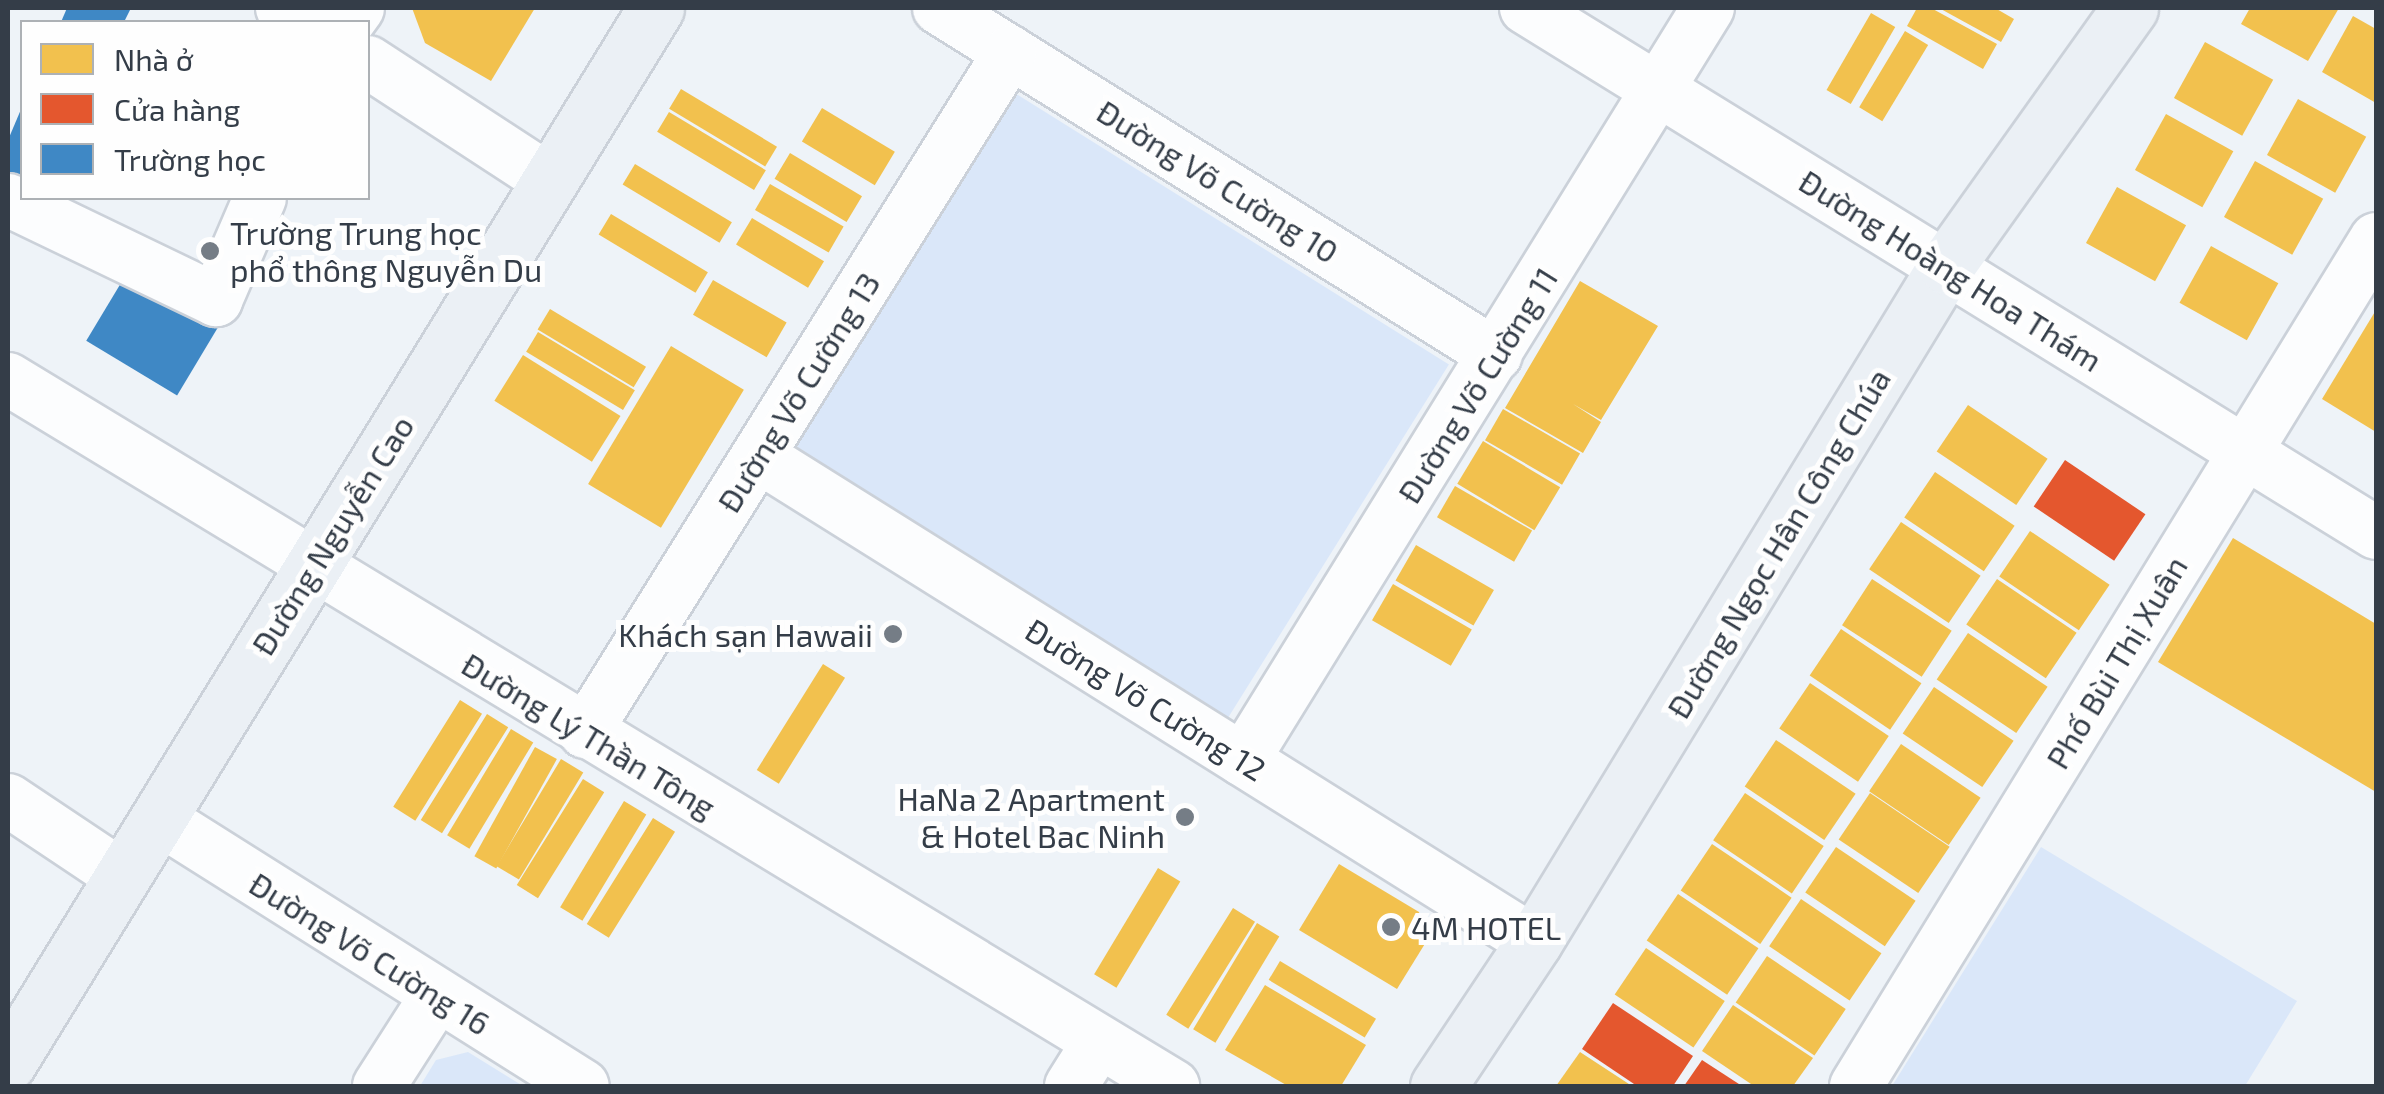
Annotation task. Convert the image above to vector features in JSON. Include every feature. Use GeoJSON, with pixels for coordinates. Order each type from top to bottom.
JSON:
{"type":"FeatureCollection","features":[{"type":"Feature","properties":{"kind":"main road","name":"Đường Nguyễn Cao"},"geometry":{"type":"LineString","coordinates":[[8,1063],[656,8]]}},
{"type":"Feature","properties":{"kind":"main road","name":"Đường Ngọc Hân Công Chúa"},"geometry":{"type":"LineString","coordinates":[[1438,1086],[1534,942],[1946,266],[2130,8]]}},
{"type":"Feature","properties":{"kind":"street","name":"Đường Võ Cường 10"},"geometry":{"type":"LineString","coordinates":[[939,8],[1496,355]]}},
{"type":"Feature","properties":{"kind":"street","name":"Đường Hoàng Hoa Thám"},"geometry":{"type":"LineString","coordinates":[[1526,8],[2376,533]]}},
{"type":"Feature","properties":{"kind":"street","name":"Đường Võ Cường 11"},"geometry":{"type":"LineString","coordinates":[[1243,760],[1708,8]]}},
{"type":"Feature","properties":{"kind":"street","name":"Đường Võ Cường 13"},"geometry":{"type":"LineString","coordinates":[[584,732],[1010,52]]}},
{"type":"Feature","properties":{"kind":"street"},"geometry":{"type":"LineString","coordinates":[[370,63],[549,180]]}},
{"type":"Feature","properties":{"kind":"street"},"geometry":{"type":"LineString","coordinates":[[8,200],[216,300],[259,200]]}},
{"type":"Feature","properties":{"kind":"street","name":"Phố Bùi Thị Xuân"},"geometry":{"type":"LineString","coordinates":[[1856,1086],[2376,239]]}},
{"type":"Feature","properties":{"kind":"street","name":"Đường Lý Thần Tông"},"geometry":{"type":"LineString","coordinates":[[8,379],[1173,1086]]}},
{"type":"Feature","properties":{"kind":"street","name":"Đường Võ Cường 12"},"geometry":{"type":"LineString","coordinates":[[758,456],[1534,942]]}},
{"type":"Feature","properties":{"kind":"street"},"geometry":{"type":"LineString","coordinates":[[8,800],[122,876]]}},
{"type":"Feature","properties":{"kind":"street","name":"Đường Võ Cường 16"},"geometry":{"type":"LineString","coordinates":[[158,818],[583,1086]]}},
{"type":"Feature","properties":{"kind":"street"},"geometry":{"type":"LineString","coordinates":[[379,1086],[436,996]]}},
{"type":"Feature","properties":{"kind":"street"},"geometry":{"type":"LineString","coordinates":[[1071,1086],[1098,1043]]}},
{"type":"Feature","properties":{"kind":"shaded area"},"geometry":{"type":"Polygon","coordinates":[[[1013,92],[1449,364],[1227,719],[791,446],[1013,92]]]}},
{"type":"Feature","properties":{"kind":"shaded area"},"geometry":{"type":"Polygon","coordinates":[[[2041,847],[2297,1001],[2245,1086],[1892,1086],[2041,847]]]}},
{"type":"Feature","properties":{"kind":"shaded area"},"geometry":{"type":"Polygon","coordinates":[[[468,1052],[523,1086],[420,1086],[436,1060],[468,1052]]]}},
{"type":"Feature","properties":{"kind":"building: Nhà ở"},"geometry":{"type":"Polygon","coordinates":[[[412,8],[535,8],[491,81],[425,43],[412,8]]]}},
{"type":"Feature","properties":{"kind":"building: Nhà ở"},"geometry":{"type":"Polygon","coordinates":[[[1917,8],[1931,8],[1997,44],[1983,69],[1907,26],[1917,8]]]}},
{"type":"Feature","properties":{"kind":"building: Nhà ở"},"geometry":{"type":"Polygon","coordinates":[[[1939,8],[1995,8],[2014,19],[2001,42],[1939,8]]]}},
{"type":"Feature","properties":{"kind":"building: Nhà ở"},"geometry":{"type":"Polygon","coordinates":[[[2250,8],[2339,8],[2308,61],[2241,24],[2250,8]]]}},
{"type":"Feature","properties":{"kind":"building: Nhà ở"},"geometry":{"type":"Polygon","coordinates":[[[1871,13],[1895,27],[1851,104],[1826,90],[1871,13]]]}},
{"type":"Feature","properties":{"kind":"building: Nhà ở"},"geometry":{"type":"Polygon","coordinates":[[[2353,16],[2376,29],[2376,103],[2322,72],[2353,16]]]}},
{"type":"Feature","properties":{"kind":"building: Nhà ở"},"geometry":{"type":"Polygon","coordinates":[[[1905,31],[1928,45],[1882,121],[1859,107],[1905,31]]]}},
{"type":"Feature","properties":{"kind":"building: Nhà ở"},"geometry":{"type":"Polygon","coordinates":[[[2205,42],[2273,80],[2242,136],[2174,98],[2205,42]]]}},
{"type":"Feature","properties":{"kind":"building: Nhà ở"},"geometry":{"type":"Polygon","coordinates":[[[681,89],[777,147],[765,166],[669,109],[681,89]]]}},
{"type":"Feature","properties":{"kind":"building: Nhà ở"},"geometry":{"type":"Polygon","coordinates":[[[2298,99],[2366,137],[2335,193],[2267,155],[2298,99]]]}},
{"type":"Feature","properties":{"kind":"building: Nhà ở"},"geometry":{"type":"Polygon","coordinates":[[[822,108],[895,152],[875,185],[802,141],[822,108]]]}},
{"type":"Feature","properties":{"kind":"building: Nhà ở"},"geometry":{"type":"Polygon","coordinates":[[[669,112],[766,170],[754,190],[657,132],[669,112]]]}},
{"type":"Feature","properties":{"kind":"building: Nhà ở"},"geometry":{"type":"Polygon","coordinates":[[[2166,114],[2233,151],[2202,207],[2135,170],[2166,114]]]}},
{"type":"Feature","properties":{"kind":"building: Nhà ở"},"geometry":{"type":"Polygon","coordinates":[[[790,153],[862,196],[847,222],[775,179],[790,153]]]}},
{"type":"Feature","properties":{"kind":"building: Nhà ở"},"geometry":{"type":"Polygon","coordinates":[[[2255,161],[2323,199],[2292,255],[2224,217],[2255,161]]]}},
{"type":"Feature","properties":{"kind":"building: Nhà ở"},"geometry":{"type":"Polygon","coordinates":[[[635,164],[732,222],[719,243],[623,185],[635,164]]]}},
{"type":"Feature","properties":{"kind":"building: Nhà ở"},"geometry":{"type":"Polygon","coordinates":[[[770,184],[844,226],[829,252],[755,210],[770,184]]]}},
{"type":"Feature","properties":{"kind":"building: Nhà ở"},"geometry":{"type":"Polygon","coordinates":[[[2117,187],[2186,225],[2155,281],[2086,243],[2117,187]]]}},
{"type":"Feature","properties":{"kind":"building: Nhà ở"},"geometry":{"type":"Polygon","coordinates":[[[611,214],[708,272],[695,293],[599,235],[611,214]]]}},
{"type":"Feature","properties":{"kind":"building: Nhà ở"},"geometry":{"type":"Polygon","coordinates":[[[752,218],[824,261],[808,288],[736,245],[752,218]]]}},
{"type":"Feature","properties":{"kind":"building: Nhà ở"},"geometry":{"type":"Polygon","coordinates":[[[2211,246],[2278,283],[2247,340],[2179,303],[2211,246]]]}},
{"type":"Feature","properties":{"kind":"building: Nhà ở"},"geometry":{"type":"Polygon","coordinates":[[[713,280],[787,322],[767,357],[693,315],[713,280]]]}},
{"type":"Feature","properties":{"kind":"building: Nhà ở"},"geometry":{"type":"Polygon","coordinates":[[[1580,281],[1658,326],[1601,420],[1573,404],[1601,422],[1583,453],[1505,408],[1580,281]]]}},
{"type":"Feature","properties":{"kind":"building: Nhà ở"},"geometry":{"type":"Polygon","coordinates":[[[550,309],[646,367],[634,387],[538,330],[550,309]]]}},
{"type":"Feature","properties":{"kind":"building: Nhà ở"},"geometry":{"type":"Polygon","coordinates":[[[2376,310],[2376,432],[2322,399],[2376,310]]]}},
{"type":"Feature","properties":{"kind":"building: Nhà ở"},"geometry":{"type":"Polygon","coordinates":[[[538,332],[635,390],[623,410],[526,352],[538,332]]]}},
{"type":"Feature","properties":{"kind":"building: Nhà ở"},"geometry":{"type":"Polygon","coordinates":[[[671,346],[744,390],[661,528],[588,484],[671,346]]]}},
{"type":"Feature","properties":{"kind":"building: Nhà ở"},"geometry":{"type":"Polygon","coordinates":[[[523,355],[621,416],[592,462],[494,401],[523,355]]]}},
{"type":"Feature","properties":{"kind":"building: Nhà ở"},"geometry":{"type":"Polygon","coordinates":[[[1968,405],[2048,459],[2016,505],[1937,451],[1968,405]]]}},
{"type":"Feature","properties":{"kind":"building: Nhà ở"},"geometry":{"type":"Polygon","coordinates":[[[1503,409],[1580,454],[1562,485],[1485,440],[1503,409]]]}},
{"type":"Feature","properties":{"kind":"building: Nhà ở"},"geometry":{"type":"Polygon","coordinates":[[[1483,441],[1560,487],[1534,530],[1457,484],[1483,441]]]}},
{"type":"Feature","properties":{"kind":"building: Nhà ở"},"geometry":{"type":"Polygon","coordinates":[[[1935,472],[2015,526],[1984,571],[1904,518],[1935,472]]]}},
{"type":"Feature","properties":{"kind":"building: Nhà ở"},"geometry":{"type":"Polygon","coordinates":[[[1455,486],[1532,530],[1514,562],[1437,517],[1455,486]]]}},
{"type":"Feature","properties":{"kind":"building: Nhà ở"},"geometry":{"type":"Polygon","coordinates":[[[1901,522],[1981,576],[1949,623],[1869,569],[1901,522]]]}},
{"type":"Feature","properties":{"kind":"building: Nhà ở"},"geometry":{"type":"Polygon","coordinates":[[[2030,531],[2110,585],[2079,630],[1999,577],[2030,531]]]}},
{"type":"Feature","properties":{"kind":"building: Nhà ở"},"geometry":{"type":"Polygon","coordinates":[[[2233,538],[2376,624],[2376,792],[2158,662],[2233,538]]]}},
{"type":"Feature","properties":{"kind":"building: Nhà ở"},"geometry":{"type":"Polygon","coordinates":[[[1416,545],[1494,590],[1473,626],[1396,581],[1416,545]]]}},
{"type":"Feature","properties":{"kind":"building: Nhà ở"},"geometry":{"type":"Polygon","coordinates":[[[1872,579],[1952,631],[1922,677],[1842,625],[1872,579]]]}},
{"type":"Feature","properties":{"kind":"building: Nhà ở"},"geometry":{"type":"Polygon","coordinates":[[[1997,579],[2077,633],[2046,678],[1966,625],[1997,579]]]}},
{"type":"Feature","properties":{"kind":"building: Nhà ở"},"geometry":{"type":"Polygon","coordinates":[[[1393,584],[1472,630],[1451,666],[1372,620],[1393,584]]]}},
{"type":"Feature","properties":{"kind":"building: Nhà ở"},"geometry":{"type":"Polygon","coordinates":[[[1841,629],[1921,683],[1890,730],[1810,675],[1841,629]]]}},
{"type":"Feature","properties":{"kind":"building: Nhà ở"},"geometry":{"type":"Polygon","coordinates":[[[1968,633],[2048,687],[2016,733],[1937,679],[1968,633]]]}},
{"type":"Feature","properties":{"kind":"building: Nhà ở"},"geometry":{"type":"Polygon","coordinates":[[[823,664],[845,678],[779,784],[757,770],[823,664]]]}},
{"type":"Feature","properties":{"kind":"building: Nhà ở"},"geometry":{"type":"Polygon","coordinates":[[[1810,683],[1889,736],[1858,782],[1779,729],[1810,683]]]}},
{"type":"Feature","properties":{"kind":"building: Nhà ở"},"geometry":{"type":"Polygon","coordinates":[[[1934,687],[2014,741],[1982,787],[1903,733],[1934,687]]]}},
{"type":"Feature","properties":{"kind":"building: Nhà ở"},"geometry":{"type":"Polygon","coordinates":[[[460,700],[482,714],[415,821],[393,807],[460,700]]]}},
{"type":"Feature","properties":{"kind":"building: Nhà ở"},"geometry":{"type":"Polygon","coordinates":[[[487,714],[508,727],[442,833],[421,820],[487,714]]]}},
{"type":"Feature","properties":{"kind":"building: Nhà ở"},"geometry":{"type":"Polygon","coordinates":[[[511,729],[533,742],[469,849],[447,835],[511,729]]]}},
{"type":"Feature","properties":{"kind":"building: Nhà ở"},"geometry":{"type":"Polygon","coordinates":[[[1776,740],[1856,794],[1824,840],[1745,786],[1776,740]]]}},
{"type":"Feature","properties":{"kind":"building: Nhà ở"},"geometry":{"type":"Polygon","coordinates":[[[1901,744],[1981,798],[1949,845],[1869,791],[1901,744]]]}},
{"type":"Feature","properties":{"kind":"building: Nhà ở"},"geometry":{"type":"Polygon","coordinates":[[[535,747],[557,759],[496,868],[474,856],[535,747]]]}},
{"type":"Feature","properties":{"kind":"building: Nhà ở"},"geometry":{"type":"Polygon","coordinates":[[[561,759],[583,772],[519,880],[497,866],[561,759]]]}},
{"type":"Feature","properties":{"kind":"building: Nhà ở"},"geometry":{"type":"Polygon","coordinates":[[[583,779],[604,792],[538,898],[517,885],[583,779]]]}},
{"type":"Feature","properties":{"kind":"building: Nhà ở"},"geometry":{"type":"Polygon","coordinates":[[[1745,793],[1824,846],[1792,893],[1713,840],[1745,793]]]}},
{"type":"Feature","properties":{"kind":"building: Nhà ở"},"geometry":{"type":"Polygon","coordinates":[[[1870,793],[1950,847],[1918,893],[1839,839],[1870,793]]]}},
{"type":"Feature","properties":{"kind":"building: Nhà ở"},"geometry":{"type":"Polygon","coordinates":[[[624,801],[646,814],[582,921],[560,907],[624,801]]]}},
{"type":"Feature","properties":{"kind":"building: Nhà ở"},"geometry":{"type":"Polygon","coordinates":[[[653,818],[675,832],[609,938],[587,924],[653,818]]]}},
{"type":"Feature","properties":{"kind":"building: Nhà ở"},"geometry":{"type":"Polygon","coordinates":[[[1712,844],[1792,898],[1760,944],[1681,890],[1712,844]]]}},
{"type":"Feature","properties":{"kind":"building: Nhà ở"},"geometry":{"type":"Polygon","coordinates":[[[1836,847],[1916,901],[1885,946],[1805,893],[1836,847]]]}},
{"type":"Feature","properties":{"kind":"building: Nhà ở"},"geometry":{"type":"Polygon","coordinates":[[[1339,864],[1419,912],[1426,942],[1397,989],[1299,930],[1339,864]]]}},
{"type":"Feature","properties":{"kind":"building: Nhà ở"},"geometry":{"type":"Polygon","coordinates":[[[1158,868],[1180,881],[1116,988],[1094,974],[1158,868]]]}},
{"type":"Feature","properties":{"kind":"building: Nhà ở"},"geometry":{"type":"Polygon","coordinates":[[[1678,894],[1758,948],[1727,995],[1647,940],[1678,894]]]}},
{"type":"Feature","properties":{"kind":"building: Nhà ở"},"geometry":{"type":"Polygon","coordinates":[[[1801,899],[1881,953],[1850,1000],[1769,946],[1801,899]]]}},
{"type":"Feature","properties":{"kind":"building: Nhà ở"},"geometry":{"type":"Polygon","coordinates":[[[1233,908],[1255,922],[1188,1029],[1166,1015],[1233,908]]]}},
{"type":"Feature","properties":{"kind":"building: Nhà ở"},"geometry":{"type":"Polygon","coordinates":[[[1257,923],[1279,936],[1215,1043],[1193,1029],[1257,923]]]}},
{"type":"Feature","properties":{"kind":"building: Nhà ở"},"geometry":{"type":"Polygon","coordinates":[[[1646,948],[1725,1001],[1693,1048],[1615,994],[1646,948]]]}},
{"type":"Feature","properties":{"kind":"building: Nhà ở"},"geometry":{"type":"Polygon","coordinates":[[[1767,956],[1846,1009],[1814,1056],[1736,1002],[1767,956]]]}},
{"type":"Feature","properties":{"kind":"building: Nhà ở"},"geometry":{"type":"Polygon","coordinates":[[[1280,961],[1376,1019],[1365,1038],[1269,980],[1280,961]]]}},
{"type":"Feature","properties":{"kind":"building: Nhà ở"},"geometry":{"type":"Polygon","coordinates":[[[1265,985],[1366,1045],[1341,1086],[1288,1086],[1225,1050],[1265,985]]]}},
{"type":"Feature","properties":{"kind":"building: Nhà ở"},"geometry":{"type":"Polygon","coordinates":[[[1733,1005],[1813,1058],[1793,1086],[1754,1086],[1702,1051],[1733,1005]]]}},
{"type":"Feature","properties":{"kind":"building: Nhà ở"},"geometry":{"type":"Polygon","coordinates":[[[1580,1052],[1632,1086],[1556,1086],[1580,1052]]]}},
{"type":"Feature","properties":{"kind":"building: Cửa hàng"},"geometry":{"type":"Polygon","coordinates":[[[2065,460],[2145,514],[2114,561],[2034,506],[2065,460]]]}},
{"type":"Feature","properties":{"kind":"building: Cửa hàng"},"geometry":{"type":"Polygon","coordinates":[[[1613,1003],[1693,1056],[1673,1086],[1637,1086],[1582,1049],[1613,1003]]]}},
{"type":"Feature","properties":{"kind":"building: Cửa hàng"},"geometry":{"type":"Polygon","coordinates":[[[1702,1060],[1742,1086],[1684,1086],[1702,1060]]]}},
{"type":"Feature","properties":{"kind":"building: Trường học"},"geometry":{"type":"Polygon","coordinates":[[[67,8],[131,8],[125,20],[62,20],[67,8]]]}},
{"type":"Feature","properties":{"kind":"building: Trường học"},"geometry":{"type":"Polygon","coordinates":[[[20,112],[20,187],[8,182],[8,140],[20,112]]]}},
{"type":"Feature","properties":{"kind":"building: Trường học"},"geometry":{"type":"Polygon","coordinates":[[[130,268],[221,323],[177,395],[86,341],[130,268]]]}},
{"type":"Feature","properties":{"kind":"place","name":"Trường Trung học phổ thông Nguyễn Du"},"geometry":{"type":"Point","coordinates":[210,251]}},
{"type":"Feature","properties":{"kind":"place","name":"Khách sạn Hawaii"},"geometry":{"type":"Point","coordinates":[893,634]}},
{"type":"Feature","properties":{"kind":"place","name":"HaNa 2 Apartment & Hotel Bac Ninh"},"geometry":{"type":"Point","coordinates":[1185,817]}},
{"type":"Feature","properties":{"kind":"place","name":"4M HOTEL"},"geometry":{"type":"Point","coordinates":[1391,927]}}]}
